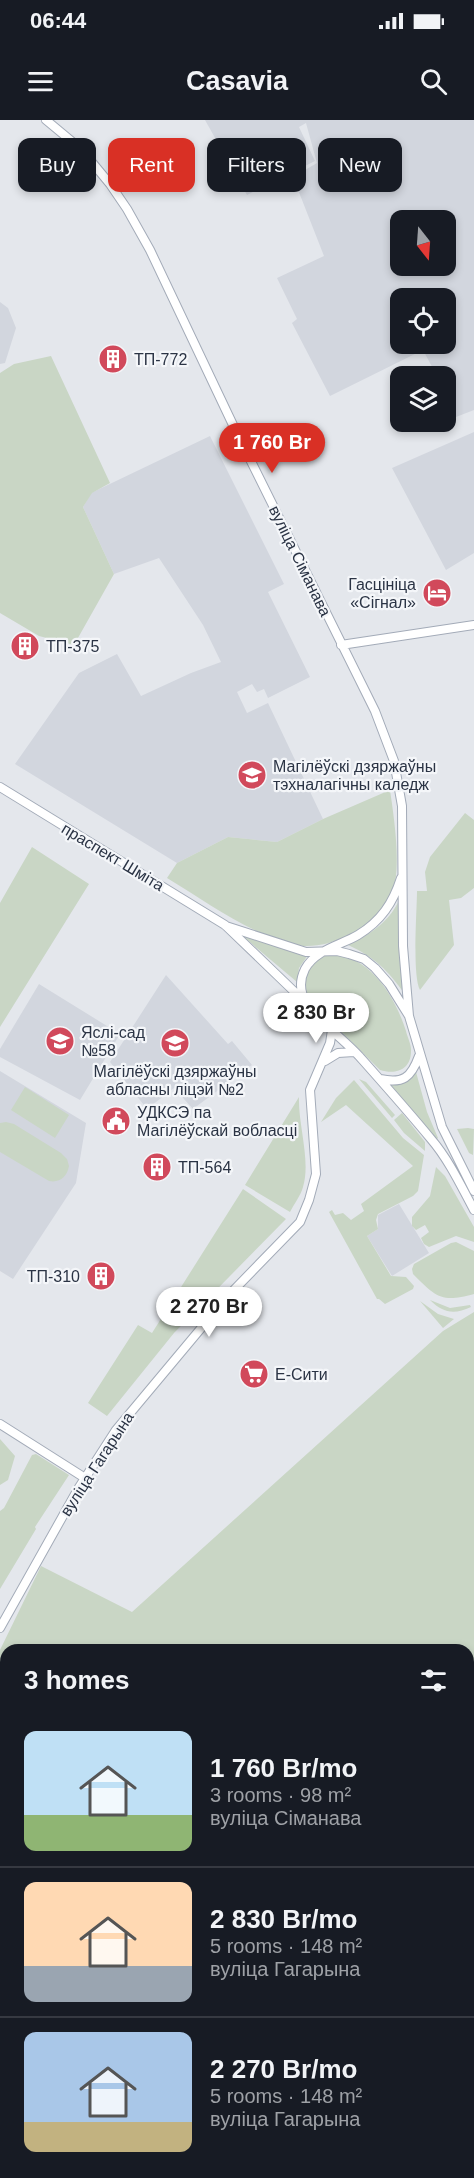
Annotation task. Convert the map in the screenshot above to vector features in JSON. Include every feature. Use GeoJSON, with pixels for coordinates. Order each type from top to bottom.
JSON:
{"type":"FeatureCollection","features":[{"type":"Feature","properties":{"kind":"main road","name":"вуліца Сіманава"},"geometry":{"type":"LineString","coordinates":[[46,120],[81,149],[128,209],[375,711],[394,761],[402,806],[403,946],[409,1016]]}},
{"type":"Feature","properties":{"kind":"main road"},"geometry":{"type":"LineString","coordinates":[[341,645],[474,625]]}},
{"type":"Feature","properties":{"kind":"main road","name":"праспект Шміта"},"geometry":{"type":"LineString","coordinates":[[0,787],[226,926],[380,1079]]}},
{"type":"Feature","properties":{"kind":"main road","name":"вуліца Сіманава"},"geometry":{"type":"LineString","coordinates":[[308,1006],[302,995],[302,977],[306,967],[325,951],[366,929],[387,910],[404,872]]}},
{"type":"Feature","properties":{"kind":"main road","name":"праспект Шміта"},"geometry":{"type":"LineString","coordinates":[[226,926],[306,952],[325,951],[349,954],[364,959],[389,984],[409,1016]]}},
{"type":"Feature","properties":{"kind":"main road"},"geometry":{"type":"LineString","coordinates":[[409,1016],[419,1056],[442,1127],[474,1191]]}},
{"type":"Feature","properties":{"kind":"main road","name":"вуліца Гагарына"},"geometry":{"type":"LineString","coordinates":[[0,1628],[85,1478],[116,1430],[232,1292],[300,1222],[316,1174],[310,1090],[330,1043],[332,1030]]}},
{"type":"Feature","properties":{"kind":"main road"},"geometry":{"type":"LineString","coordinates":[[320,1065],[332,1055],[354,1052]]}},
{"type":"Feature","properties":{"kind":"main road"},"geometry":{"type":"LineString","coordinates":[[380,1079],[390,1081],[410,1075],[419,1056]]}},
{"type":"Feature","properties":{"kind":"main road"},"geometry":{"type":"LineString","coordinates":[[380,1079],[431,1139],[454,1173],[474,1210]]}},
{"type":"Feature","properties":{"kind":"main road"},"geometry":{"type":"LineString","coordinates":[[0,1424],[85,1478]]}},
{"type":"Feature","properties":{"kind":"shaded area"},"geometry":{"type":"Polygon","coordinates":[[[205,120],[474,120],[474,410],[456,417],[456,366],[432,366],[425,354],[456,354],[456,288],[390,288],[390,354],[415,354],[330,396],[292,323],[297,319],[277,278],[324,256],[299,192],[306,192],[306,169],[317,163],[306,123],[299,127],[304,138],[215,138],[205,120]]]}},
{"type":"Feature","properties":{"kind":"shaded area"},"geometry":{"type":"Polygon","coordinates":[[[306,142],[315,161],[306,166],[306,142]]]}},
{"type":"Feature","properties":{"kind":"shaded area"},"geometry":{"type":"Polygon","coordinates":[[[0,302],[8,308],[16,328],[5,363],[0,364],[0,302]]]}},
{"type":"Feature","properties":{"kind":"shaded area"},"geometry":{"type":"Polygon","coordinates":[[[474,432],[474,553],[446,570],[392,468],[474,432]]]}},
{"type":"Feature","properties":{"kind":"shaded area"},"geometry":{"type":"Polygon","coordinates":[[[210,436],[284,584],[268,592],[310,677],[268,698],[264,689],[257,692],[252,684],[237,692],[247,713],[268,703],[323,819],[277,842],[228,837],[177,863],[15,764],[79,673],[117,654],[141,696],[221,662],[203,625],[159,558],[114,574],[83,507],[91,493],[210,436]]]}},
{"type":"Feature","properties":{"kind":"shaded area","name":"Магілёўскі дзяржаўны абласны ліцэй №2"},"geometry":{"type":"Polygon","coordinates":[[[166,975],[228,1044],[232,1041],[252,1065],[193,1109],[174,1088],[147,1109],[110,1062],[166,975]]]}},
{"type":"Feature","properties":{"kind":"shaded area","name":"Яслі-сад №58"},"geometry":{"type":"Polygon","coordinates":[[[39,984],[120,1034],[80,1100],[0,1057],[0,1049],[39,984]]]}},
{"type":"Feature","properties":{"kind":"shaded area"},"geometry":{"type":"Polygon","coordinates":[[[0,1071],[86,1123],[76,1183],[13,1279],[0,1271],[0,1071]]]}},
{"type":"Feature","properties":{"kind":"shaded area"},"geometry":{"type":"Polygon","coordinates":[[[399,1204],[429,1253],[392,1276],[367,1236],[378,1229],[378,1215],[399,1204]]]}},
{"type":"Feature","properties":{"kind":"green space"},"geometry":{"type":"Polygon","coordinates":[[[51,356],[110,483],[92,493],[83,507],[114,574],[74,645],[39,636],[0,613],[0,373],[14,364],[51,356]]]}},
{"type":"Feature","properties":{"kind":"green space"},"geometry":{"type":"Polygon","coordinates":[[[390,790],[397,861],[394,888],[390,899],[377,916],[339,940],[306,946],[275,939],[227,916],[167,878],[177,863],[228,837],[277,842],[390,790]]]}},
{"type":"Feature","properties":{"kind":"green space"},"geometry":{"type":"Polygon","coordinates":[[[465,813],[474,820],[474,888],[461,898],[449,900],[454,945],[420,990],[416,971],[417,891],[427,891],[425,872],[430,857],[465,813]]]}},
{"type":"Feature","properties":{"kind":"green space"},"geometry":{"type":"Polygon","coordinates":[[[32,847],[89,884],[0,1027],[0,903],[32,847]]]}},
{"type":"Feature","properties":{"kind":"green space"},"geometry":{"type":"Polygon","coordinates":[[[401,896],[405,994],[380,965],[348,945],[365,936],[386,920],[401,896]]]}},
{"type":"Feature","properties":{"kind":"green space"},"geometry":{"type":"Polygon","coordinates":[[[239,933],[308,955],[299,968],[297,982],[239,933]]]}},
{"type":"Feature","properties":{"kind":"green space"},"geometry":{"type":"Polygon","coordinates":[[[333,954],[359,963],[380,981],[388,993],[401,1018],[411,1047],[409,1062],[402,1069],[392,1072],[380,1070],[310,1001],[306,986],[309,971],[318,960],[333,954]]]}},
{"type":"Feature","properties":{"kind":"green space"},"geometry":{"type":"Polygon","coordinates":[[[416,1072],[427,1112],[438,1138],[436,1140],[391,1085],[404,1082],[416,1072]]]}},
{"type":"Feature","properties":{"kind":"green space"},"geometry":{"type":"Polygon","coordinates":[[[359,1079],[366,1082],[395,1115],[392,1118],[359,1079]]]}},
{"type":"Feature","properties":{"kind":"green space"},"geometry":{"type":"Polygon","coordinates":[[[354,1080],[403,1138],[424,1155],[418,1191],[413,1196],[378,1214],[376,1220],[378,1229],[367,1236],[391,1276],[406,1277],[414,1286],[413,1289],[385,1304],[377,1299],[329,1212],[332,1210],[335,1215],[343,1213],[351,1220],[364,1211],[361,1204],[413,1166],[346,1105],[321,1122],[336,1098],[354,1080]]]}},
{"type":"Feature","properties":{"kind":"green space"},"geometry":{"type":"Polygon","coordinates":[[[25,1087],[69,1115],[55,1138],[11,1110],[25,1087]]]}},
{"type":"Feature","properties":{"kind":"green space"},"geometry":{"type":"Polygon","coordinates":[[[299,1097],[306,1166],[302,1190],[290,1212],[245,1185],[299,1097]]]}},
{"type":"Feature","properties":{"kind":"green space"},"geometry":{"type":"Polygon","coordinates":[[[402,1113],[425,1142],[425,1151],[404,1133],[394,1120],[402,1113]]]}},
{"type":"Feature","properties":{"kind":"green space"},"geometry":{"type":"Polygon","coordinates":[[[0,1123],[14,1124],[61,1153],[67,1159],[69,1166],[65,1176],[60,1180],[49,1181],[0,1152],[0,1123]]]}},
{"type":"Feature","properties":{"kind":"green space"},"geometry":{"type":"Polygon","coordinates":[[[457,1129],[474,1129],[473,1155],[469,1153],[457,1129]]]}},
{"type":"Feature","properties":{"kind":"green space"},"geometry":{"type":"Polygon","coordinates":[[[436,1167],[445,1176],[474,1227],[474,1242],[456,1236],[429,1247],[421,1238],[429,1232],[425,1225],[416,1230],[412,1226],[412,1217],[430,1196],[436,1167]]]}},
{"type":"Feature","properties":{"kind":"green space"},"geometry":{"type":"Polygon","coordinates":[[[243,1189],[286,1219],[174,1333],[107,1416],[88,1403],[138,1325],[152,1333],[243,1189]]]}},
{"type":"Feature","properties":{"kind":"green space"},"geometry":{"type":"Polygon","coordinates":[[[456,1242],[474,1251],[474,1294],[446,1298],[428,1288],[413,1274],[412,1269],[414,1264],[456,1242]]]}},
{"type":"Feature","properties":{"kind":"green space"},"geometry":{"type":"Polygon","coordinates":[[[430,1300],[450,1308],[470,1305],[471,1307],[454,1312],[440,1308],[430,1300]]]}},
{"type":"Feature","properties":{"kind":"green space"},"geometry":{"type":"Polygon","coordinates":[[[420,1301],[438,1314],[454,1319],[443,1328],[420,1301]]]}},
{"type":"Feature","properties":{"kind":"green space"},"geometry":{"type":"Polygon","coordinates":[[[474,1312],[474,1644],[3,1644],[41,1566],[132,1612],[443,1331],[474,1312]]]}},
{"type":"Feature","properties":{"kind":"green space"},"geometry":{"type":"Polygon","coordinates":[[[0,1439],[15,1456],[8,1480],[0,1485],[0,1439]]]}},
{"type":"Feature","properties":{"kind":"green space"},"geometry":{"type":"Polygon","coordinates":[[[36,1454],[69,1475],[35,1527],[36,1529],[0,1589],[0,1511],[4,1508],[32,1455],[36,1454]]]}},
{"type":"Feature","properties":{"kind":"place","name":"ТП-772"},"geometry":{"type":"Point","coordinates":[113,359]}},
{"type":"Feature","properties":{"kind":"place","name":"Гасцініца «Сігнал»"},"geometry":{"type":"Point","coordinates":[437,593]}},
{"type":"Feature","properties":{"kind":"place","name":"ТП-375"},"geometry":{"type":"Point","coordinates":[25,646]}},
{"type":"Feature","properties":{"kind":"place","name":"Магілёўскі дзяржаўны тэхналагічны каледж"},"geometry":{"type":"Point","coordinates":[252,775]}},
{"type":"Feature","properties":{"kind":"place","name":"Яслі-сад №58"},"geometry":{"type":"Point","coordinates":[60,1041]}},
{"type":"Feature","properties":{"kind":"place","name":"Магілёўскі дзяржаўны абласны ліцэй №2"},"geometry":{"type":"Point","coordinates":[175,1043]}},
{"type":"Feature","properties":{"kind":"place","name":"УДКСЭ па Магілёўскай вобласці"},"geometry":{"type":"Point","coordinates":[116,1121]}},
{"type":"Feature","properties":{"kind":"place","name":"ТП-564"},"geometry":{"type":"Point","coordinates":[157,1167]}},
{"type":"Feature","properties":{"kind":"place","name":"ТП-310"},"geometry":{"type":"Point","coordinates":[101,1276]}},
{"type":"Feature","properties":{"kind":"place","name":"Е-Сити"},"geometry":{"type":"Point","coordinates":[254,1374]}}]}
